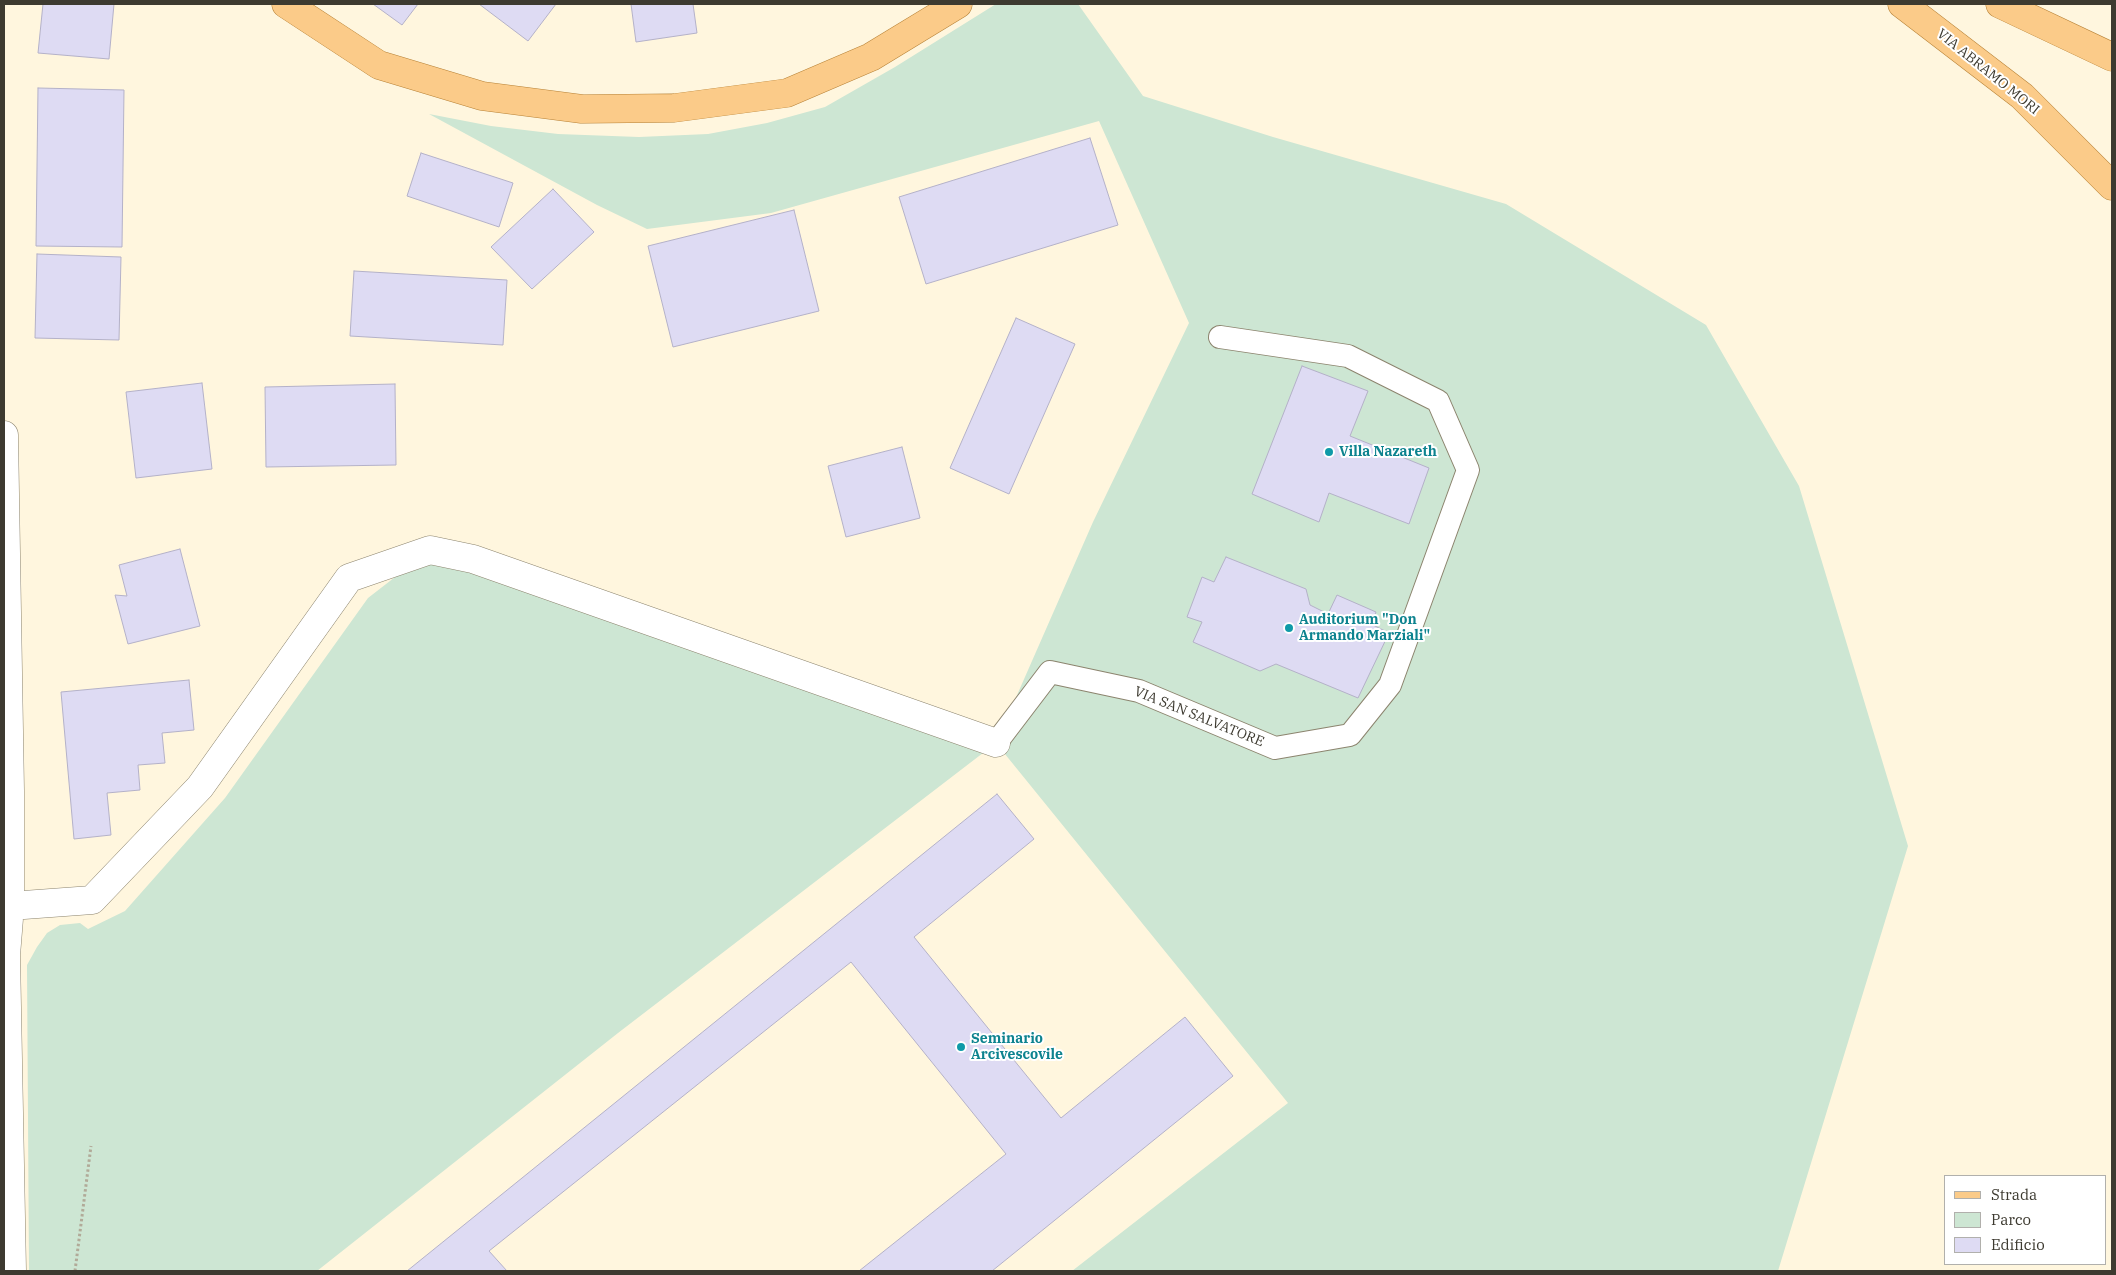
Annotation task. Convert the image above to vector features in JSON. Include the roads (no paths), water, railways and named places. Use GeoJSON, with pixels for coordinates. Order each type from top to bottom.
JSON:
{"type":"FeatureCollection","features":[{"type":"Feature","properties":{"kind":"main road"},"geometry":{"type":"LineString","coordinates":[[286,4],[379,65],[482,96],[582,109],[674,108],[787,93],[871,57],[958,4]]}},
{"type":"Feature","properties":{"kind":"main road","name":"VIA ABRAMO MORI"},"geometry":{"type":"LineString","coordinates":[[1902,4],[2022,96],[2112,186]]}},
{"type":"Feature","properties":{"kind":"main road"},"geometry":{"type":"LineString","coordinates":[[2000,4],[2112,57]]}},
{"type":"Feature","properties":{"kind":"street"},"geometry":{"type":"LineString","coordinates":[[4,435],[7,791],[7,1160],[12,1271]]}},
{"type":"Feature","properties":{"kind":"street"},"geometry":{"type":"LineString","coordinates":[[7,908],[92,900],[200,787],[349,578],[430,550],[473,559],[996,743]]}},
{"type":"Feature","properties":{"kind":"lane","name":"VIA SAN SALVATORE"},"geometry":{"type":"LineString","coordinates":[[996,743],[1050,672],[1139,691],[1274,748],[1350,734],[1390,685],[1468,470],[1438,401],[1348,356],[1220,337]]}},
{"type":"Feature","properties":{"kind":"place","name":"Villa Nazareth"},"geometry":{"type":"Point","coordinates":[1329,452]}},
{"type":"Feature","properties":{"kind":"place","name":"Auditorium \"Don Armando Marziali\""},"geometry":{"type":"Point","coordinates":[1289,628]}},
{"type":"Feature","properties":{"kind":"place","name":"Seminario Arcivescovile"},"geometry":{"type":"Point","coordinates":[961,1047]}}]}
